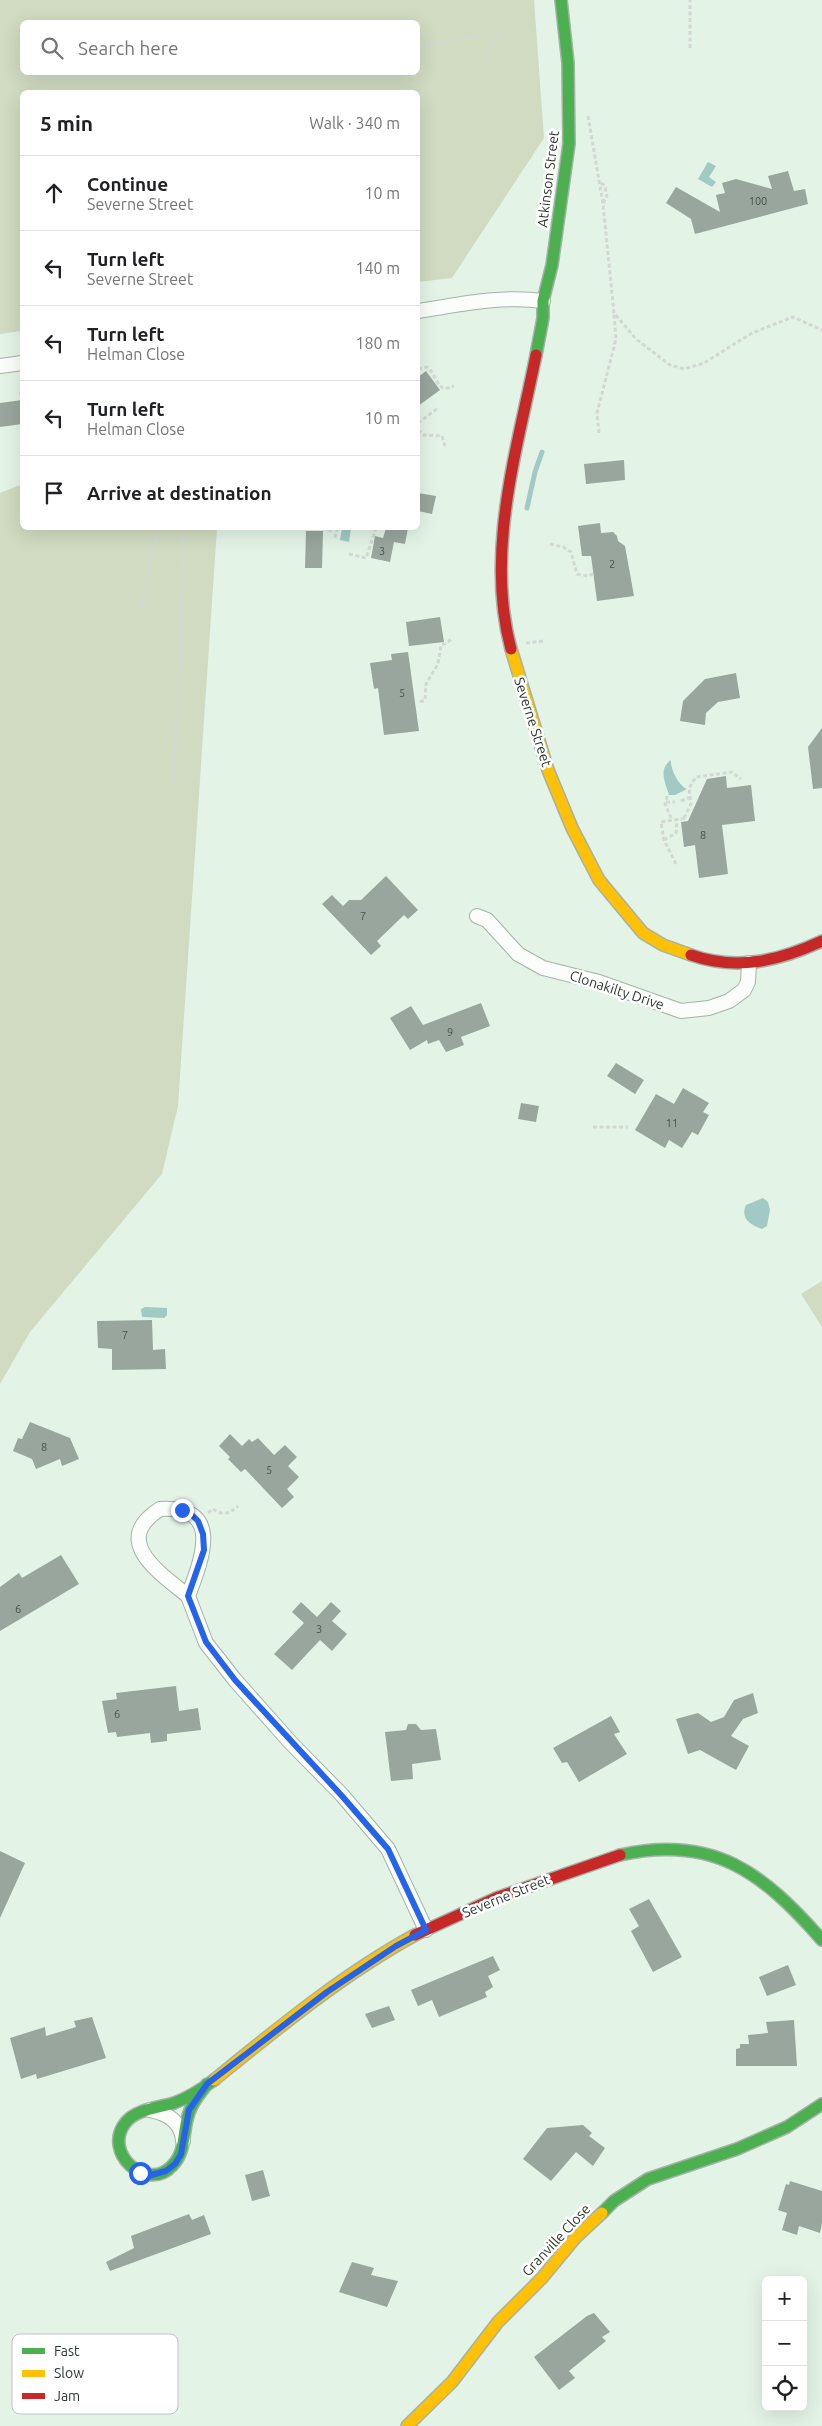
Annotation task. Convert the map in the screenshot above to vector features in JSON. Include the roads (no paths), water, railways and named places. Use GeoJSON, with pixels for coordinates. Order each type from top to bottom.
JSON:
{"type":"FeatureCollection","features":[{"type":"Feature","properties":{"kind":"street","name":"Atkinson Street"},"geometry":{"type":"LineString","coordinates":[[543,300],[552,265],[569,144],[568,63],[561,0]]}},
{"type":"Feature","properties":{"kind":"street"},"geometry":{"type":"LineString","coordinates":[[420,311],[498,300],[525,298],[543,300]]}},
{"type":"Feature","properties":{"kind":"street","name":"Severne Street"},"geometry":{"type":"LineString","coordinates":[[543,300],[543,318],[508,496],[502,541],[502,584],[507,633],[523,692],[548,770],[572,828],[599,880],[643,933],[663,945],[708,961],[749,963],[774,960],[798,952],[822,940]]}},
{"type":"Feature","properties":{"kind":"street"},"geometry":{"type":"LineString","coordinates":[[0,366],[20,363]]}},
{"type":"Feature","properties":{"kind":"street","name":"Clonakilty Drive"},"geometry":{"type":"LineString","coordinates":[[477,916],[487,920],[518,954],[544,968],[599,982],[681,1011],[709,1008],[729,1001],[744,990],[748,982],[749,963]]}},
{"type":"Feature","properties":{"kind":"street"},"geometry":{"type":"LineString","coordinates":[[188,1596],[204,1550],[203,1534],[198,1521],[190,1513],[182,1510],[160,1510],[146,1519],[140,1533],[140,1550],[150,1566],[188,1596],[206,1642],[235,1680],[388,1849],[426,1930]]}},
{"type":"Feature","properties":{"kind":"street","name":"Severne Street"},"geometry":{"type":"LineString","coordinates":[[207,2084],[189,2110],[181,2154],[175,2164],[166,2171],[151,2175],[140,2173],[130,2168],[123,2159],[119,2149],[121,2130],[127,2120],[136,2114],[180,2101],[207,2084],[342,1982],[396,1946],[426,1930],[521,1889],[606,1858],[642,1850],[681,1849],[713,1856],[741,1867],[766,1882],[798,1912],[822,1940]]}},
{"type":"Feature","properties":{"kind":"street","name":"Granville Close"},"geometry":{"type":"LineString","coordinates":[[407,2426],[452,2382],[498,2322],[542,2278],[576,2236],[614,2201],[648,2179],[737,2149],[786,2128],[822,2104]]}},
{"type":"Feature","properties":{"kind":"street"},"geometry":{"type":"LineString","coordinates":[[150,2110],[162,2112],[172,2118],[179,2126],[183,2143]]}},
{"type":"Feature","properties":{"kind":"water"},"geometry":{"type":"Polygon","coordinates":[[[708,162],[716,166],[709,177],[716,182],[712,187],[698,179],[708,162]]]}},
{"type":"Feature","properties":{"kind":"water"},"geometry":{"type":"Polygon","coordinates":[[[342,530],[351,530],[349,542],[340,540],[342,530]]]}},
{"type":"Feature","properties":{"kind":"water"},"geometry":{"type":"Polygon","coordinates":[[[671,760],[675,776],[687,789],[675,795],[669,795],[664,781],[665,767],[671,760]]]}},
{"type":"Feature","properties":{"kind":"water"},"geometry":{"type":"Polygon","coordinates":[[[763,1198],[768,1202],[770,1210],[767,1226],[762,1229],[747,1220],[744,1210],[746,1205],[763,1198]]]}},
{"type":"Feature","properties":{"kind":"water"},"geometry":{"type":"Polygon","coordinates":[[[145,1307],[167,1308],[167,1315],[164,1318],[142,1317],[141,1309],[145,1307]]]}},
{"type":"Feature","properties":{"kind":"waterway"},"geometry":{"type":"LineString","coordinates":[[527,508],[535,472],[542,452]]}}]}
